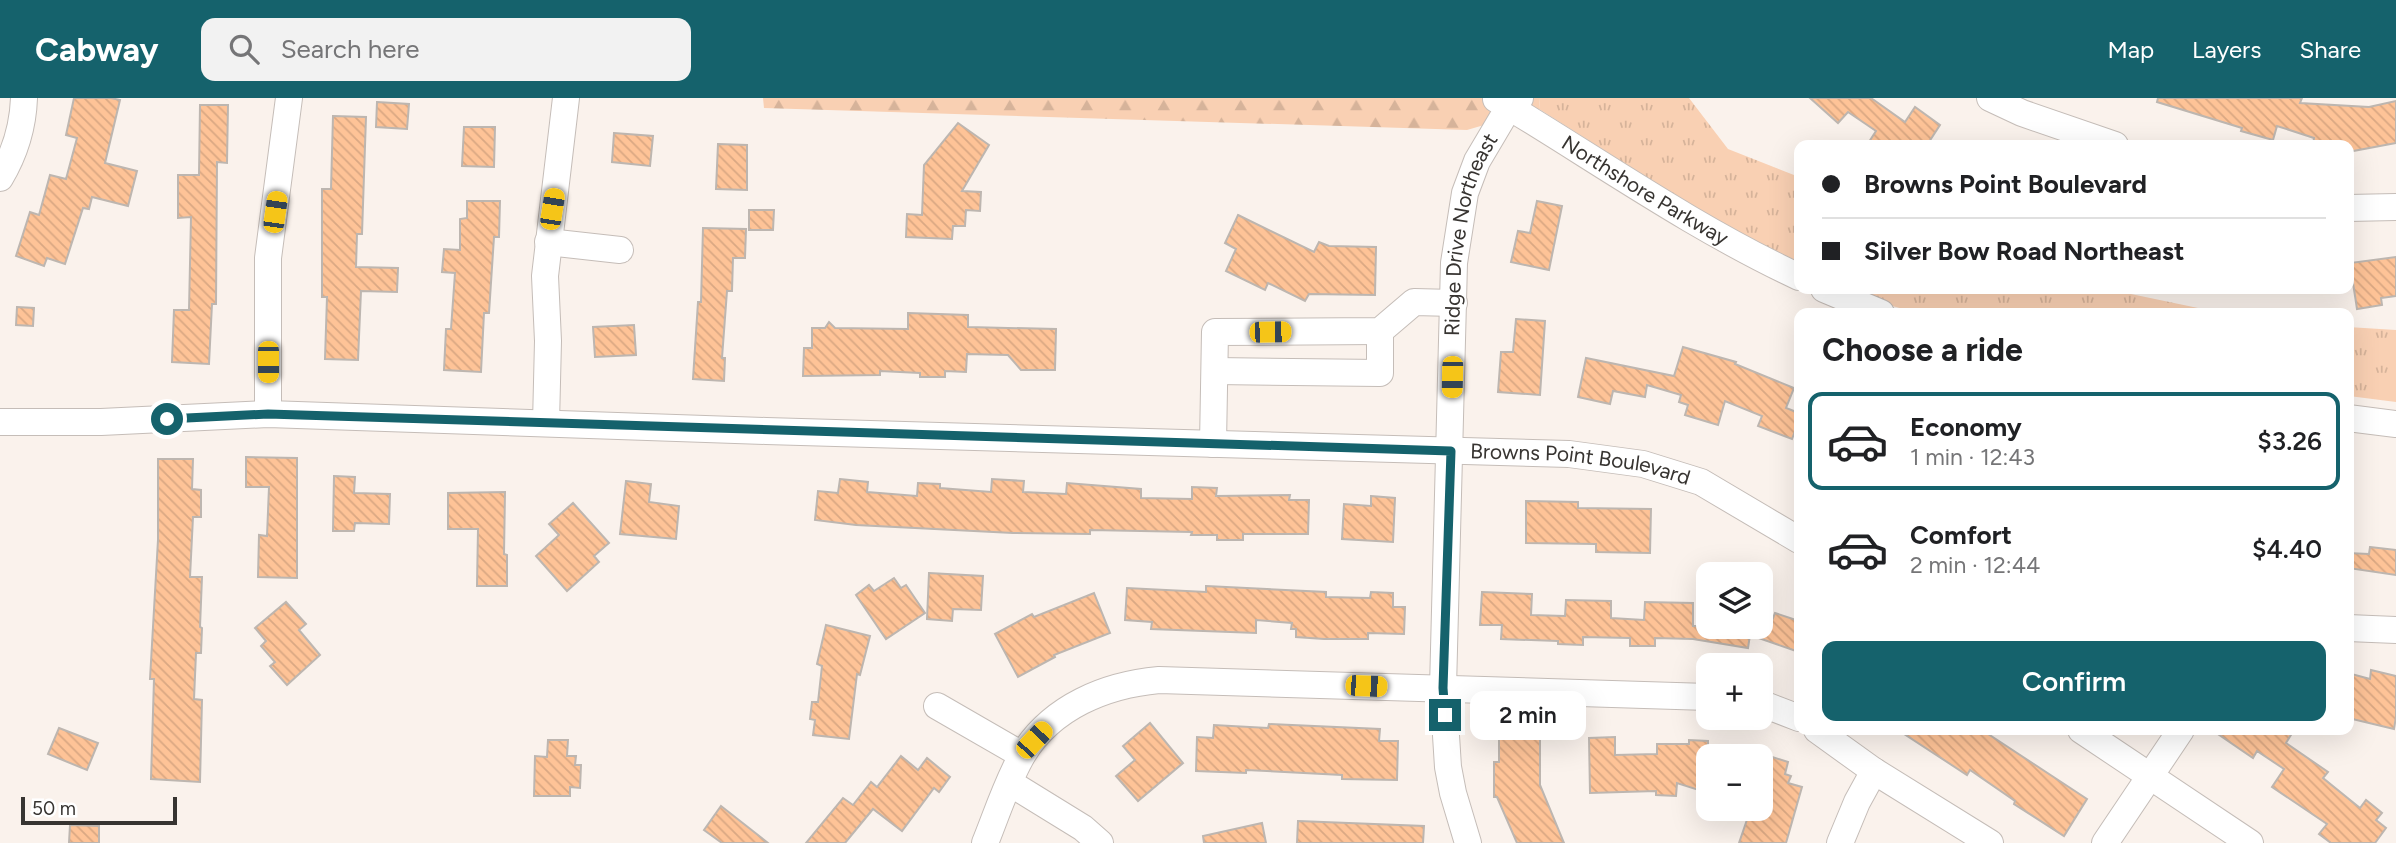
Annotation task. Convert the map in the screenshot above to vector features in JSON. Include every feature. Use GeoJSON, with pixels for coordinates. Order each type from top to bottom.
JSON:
{"type":"FeatureCollection","features":[{"type":"Feature","properties":{"kind":"street"},"geometry":{"type":"LineString","coordinates":[[0,178],[17,143],[24,98]]}},
{"type":"Feature","properties":{"kind":"street"},"geometry":{"type":"LineString","coordinates":[[268,414],[268,258],[289,98]]}},
{"type":"Feature","properties":{"kind":"street"},"geometry":{"type":"LineString","coordinates":[[545,423],[548,341],[545,276],[566,98]]}},
{"type":"Feature","properties":{"kind":"street"},"geometry":{"type":"LineString","coordinates":[[1990,98],[2022,113],[2100,140]]}},
{"type":"Feature","properties":{"kind":"street","name":"Northshore Parkway"},"geometry":{"type":"LineString","coordinates":[[1508,100],[1631,184],[1714,233],[1794,274]]}},
{"type":"Feature","properties":{"kind":"street","name":"Ridge Drive Northeast"},"geometry":{"type":"LineString","coordinates":[[1468,843],[1448,767],[1443,688],[1454,263],[1465,192],[1477,161],[1508,100]]}},
{"type":"Feature","properties":{"kind":"street"},"geometry":{"type":"LineString","coordinates":[[2354,208],[2396,208]]}},
{"type":"Feature","properties":{"kind":"street"},"geometry":{"type":"LineString","coordinates":[[548,242],[620,250]]}},
{"type":"Feature","properties":{"kind":"street"},"geometry":{"type":"LineString","coordinates":[[1837,294],[1869,308]]}},
{"type":"Feature","properties":{"kind":"street"},"geometry":{"type":"LineString","coordinates":[[1213,444],[1215,332],[1380,331],[1413,302],[1454,303]]}},
{"type":"Feature","properties":{"kind":"street"},"geometry":{"type":"LineString","coordinates":[[1215,371],[1380,373],[1380,331]]}},
{"type":"Feature","properties":{"kind":"street","name":"Browns Point Boulevard"},"geometry":{"type":"LineString","coordinates":[[0,422],[101,422],[268,414],[1569,454],[1643,464],[1700,482],[1794,537]]}},
{"type":"Feature","properties":{"kind":"street"},"geometry":{"type":"LineString","coordinates":[[2354,419],[2396,424]]}},
{"type":"Feature","properties":{"kind":"street"},"geometry":{"type":"LineString","coordinates":[[2354,628],[2396,630]]}},
{"type":"Feature","properties":{"kind":"street"},"geometry":{"type":"LineString","coordinates":[[985,843],[1022,755],[1056,716],[1108,688],[1158,680],[1696,697]]}},
{"type":"Feature","properties":{"kind":"street"},"geometry":{"type":"LineString","coordinates":[[937,706],[1022,755]]}},
{"type":"Feature","properties":{"kind":"street"},"geometry":{"type":"LineString","coordinates":[[1773,708],[1794,716]]}},
{"type":"Feature","properties":{"kind":"street"},"geometry":{"type":"LineString","coordinates":[[1824,735],[1874,771],[1990,843]]}},
{"type":"Feature","properties":{"kind":"street"},"geometry":{"type":"LineString","coordinates":[[2089,735],[2250,843]]}},
{"type":"Feature","properties":{"kind":"street"},"geometry":{"type":"LineString","coordinates":[[2105,843],[2178,735]]}},
{"type":"Feature","properties":{"kind":"street"},"geometry":{"type":"LineString","coordinates":[[1840,843],[1857,802],[1874,771]]}},
{"type":"Feature","properties":{"kind":"street"},"geometry":{"type":"LineString","coordinates":[[1010,783],[1083,828],[1100,843]]}},
{"type":"Feature","properties":{"kind":"green space"},"geometry":{"type":"Polygon","coordinates":[[[763,98],[1540,98],[1539,109],[1467,130],[764,108],[763,98]]]}},
{"type":"Feature","properties":{"kind":"green space"},"geometry":{"type":"Polygon","coordinates":[[[1540,98],[1689,98],[1728,149],[1794,175],[1794,271],[1539,109],[1540,98]]]}},
{"type":"Feature","properties":{"kind":"green space"},"geometry":{"type":"Polygon","coordinates":[[[1848,294],[2131,294],[2198,308],[1900,308],[1848,294]]]}},
{"type":"Feature","properties":{"kind":"green space"},"geometry":{"type":"Polygon","coordinates":[[[2354,327],[2396,330],[2396,402],[2354,397],[2354,327]]]}},
{"type":"Feature","properties":{"kind":"building"},"geometry":{"type":"Polygon","coordinates":[[[74,98],[120,100],[105,163],[137,171],[128,206],[92,197],[89,209],[83,208],[65,264],[47,258],[44,266],[16,256],[30,212],[39,215],[50,175],[66,179],[77,138],[66,135],[74,98]]]}},
{"type":"Feature","properties":{"kind":"building"},"geometry":{"type":"Polygon","coordinates":[[[1810,98],[1871,98],[1905,122],[1915,107],[1940,125],[1930,140],[1870,140],[1876,131],[1848,112],[1838,123],[1810,98]]]}},
{"type":"Feature","properties":{"kind":"building"},"geometry":{"type":"Polygon","coordinates":[[[2158,98],[2302,98],[2300,103],[2369,107],[2396,101],[2396,143],[2354,151],[2354,140],[2314,140],[2277,126],[2273,140],[2157,102],[2158,98]]]}},
{"type":"Feature","properties":{"kind":"building"},"geometry":{"type":"Polygon","coordinates":[[[377,102],[409,104],[407,129],[376,127],[377,102]]]}},
{"type":"Feature","properties":{"kind":"building"},"geometry":{"type":"Polygon","coordinates":[[[200,105],[228,105],[227,163],[217,162],[216,304],[212,304],[209,364],[172,362],[174,310],[189,310],[191,217],[178,218],[178,175],[199,175],[200,105]]]}},
{"type":"Feature","properties":{"kind":"building"},"geometry":{"type":"Polygon","coordinates":[[[333,116],[366,117],[362,234],[357,234],[356,267],[398,268],[397,292],[361,291],[358,360],[325,359],[327,297],[322,297],[322,189],[331,189],[333,116]]]}},
{"type":"Feature","properties":{"kind":"building"},"geometry":{"type":"Polygon","coordinates":[[[958,123],[989,145],[962,191],[981,192],[980,211],[966,210],[965,226],[953,226],[952,239],[906,237],[907,214],[922,215],[924,165],[958,123]]]}},
{"type":"Feature","properties":{"kind":"building"},"geometry":{"type":"Polygon","coordinates":[[[464,127],[495,127],[494,167],[462,166],[464,127]]]}},
{"type":"Feature","properties":{"kind":"building"},"geometry":{"type":"Polygon","coordinates":[[[614,133],[653,136],[650,166],[612,162],[614,133]]]}},
{"type":"Feature","properties":{"kind":"building"},"geometry":{"type":"Polygon","coordinates":[[[718,144],[747,145],[747,190],[716,189],[718,144]]]}},
{"type":"Feature","properties":{"kind":"building"},"geometry":{"type":"Polygon","coordinates":[[[467,201],[500,201],[499,237],[494,237],[489,313],[484,313],[481,372],[444,370],[446,329],[451,329],[455,273],[442,272],[444,249],[460,250],[460,219],[467,218],[467,201]]]}},
{"type":"Feature","properties":{"kind":"building"},"geometry":{"type":"Polygon","coordinates":[[[1537,201],[1562,206],[1549,270],[1511,262],[1518,231],[1530,233],[1537,201]]]}},
{"type":"Feature","properties":{"kind":"building"},"geometry":{"type":"Polygon","coordinates":[[[749,210],[774,210],[773,230],[749,230],[749,210]]]}},
{"type":"Feature","properties":{"kind":"building"},"geometry":{"type":"Polygon","coordinates":[[[1238,215],[1314,252],[1319,242],[1329,246],[1376,247],[1375,295],[1309,294],[1305,301],[1268,283],[1265,290],[1226,271],[1236,249],[1225,243],[1238,215]]]}},
{"type":"Feature","properties":{"kind":"building"},"geometry":{"type":"Polygon","coordinates":[[[703,228],[746,229],[745,258],[733,258],[732,291],[727,291],[722,358],[725,358],[724,381],[693,379],[698,302],[701,302],[703,228]]]}},
{"type":"Feature","properties":{"kind":"building"},"geometry":{"type":"Polygon","coordinates":[[[2396,257],[2396,296],[2381,298],[2382,305],[2357,309],[2354,262],[2396,257]]]}},
{"type":"Feature","properties":{"kind":"building"},"geometry":{"type":"Polygon","coordinates":[[[17,307],[34,308],[33,326],[16,325],[17,307]]]}},
{"type":"Feature","properties":{"kind":"building"},"geometry":{"type":"Polygon","coordinates":[[[908,313],[968,315],[968,327],[1056,329],[1055,370],[1021,370],[1008,355],[967,354],[966,372],[945,371],[945,377],[920,377],[920,373],[880,371],[880,375],[803,376],[804,348],[812,348],[812,328],[825,328],[829,322],[835,328],[908,329],[908,313]]]}},
{"type":"Feature","properties":{"kind":"building"},"geometry":{"type":"Polygon","coordinates":[[[1516,319],[1545,321],[1540,395],[1498,392],[1501,352],[1513,352],[1516,319]]]}},
{"type":"Feature","properties":{"kind":"building"},"geometry":{"type":"Polygon","coordinates":[[[634,325],[636,355],[595,357],[593,327],[634,325]]]}},
{"type":"Feature","properties":{"kind":"building"},"geometry":{"type":"Polygon","coordinates":[[[1683,347],[1736,362],[1735,364],[1794,388],[1786,408],[1794,411],[1792,439],[1758,426],[1762,416],[1725,401],[1718,425],[1685,415],[1688,405],[1679,402],[1681,395],[1647,385],[1645,397],[1613,391],[1610,404],[1578,397],[1586,358],[1674,376],[1683,347]]]}},
{"type":"Feature","properties":{"kind":"building"},"geometry":{"type":"Polygon","coordinates":[[[246,457],[297,458],[297,578],[258,577],[259,535],[267,536],[269,487],[246,487],[246,457]]]}},
{"type":"Feature","properties":{"kind":"building"},"geometry":{"type":"Polygon","coordinates":[[[158,459],[193,459],[192,489],[201,490],[201,517],[193,517],[190,577],[202,577],[201,653],[196,653],[194,699],[202,700],[200,782],[151,779],[154,679],[150,679],[158,540],[158,459]]]}},
{"type":"Feature","properties":{"kind":"building"},"geometry":{"type":"Polygon","coordinates":[[[334,476],[355,477],[354,493],[390,494],[389,524],[355,523],[354,531],[333,531],[334,476]]]}},
{"type":"Feature","properties":{"kind":"building"},"geometry":{"type":"Polygon","coordinates":[[[840,479],[868,482],[867,492],[917,496],[918,483],[940,484],[940,488],[991,492],[992,479],[1024,481],[1023,492],[1066,494],[1067,483],[1141,489],[1141,498],[1192,499],[1192,487],[1217,488],[1216,496],[1290,495],[1289,500],[1309,500],[1308,534],[1243,534],[1243,540],[1217,540],[1217,535],[1191,535],[1192,532],[1090,530],[1090,534],[1013,533],[856,525],[815,520],[818,491],[838,493],[840,479]]]}},
{"type":"Feature","properties":{"kind":"building"},"geometry":{"type":"Polygon","coordinates":[[[626,481],[651,484],[649,502],[679,506],[676,539],[620,534],[626,481]]]}},
{"type":"Feature","properties":{"kind":"building"},"geometry":{"type":"Polygon","coordinates":[[[505,492],[504,554],[507,555],[507,586],[477,586],[478,529],[448,529],[448,493],[505,492]]]}},
{"type":"Feature","properties":{"kind":"building"},"geometry":{"type":"Polygon","coordinates":[[[1371,496],[1395,498],[1393,542],[1342,539],[1344,504],[1371,506],[1371,496]]]}},
{"type":"Feature","properties":{"kind":"building"},"geometry":{"type":"Polygon","coordinates":[[[1526,501],[1578,502],[1578,508],[1651,509],[1650,553],[1596,552],[1596,544],[1526,543],[1526,501]]]}},
{"type":"Feature","properties":{"kind":"building"},"geometry":{"type":"Polygon","coordinates":[[[573,503],[609,543],[594,556],[599,562],[567,591],[536,556],[559,535],[549,524],[573,503]]]}},
{"type":"Feature","properties":{"kind":"building"},"geometry":{"type":"Polygon","coordinates":[[[2370,547],[2396,550],[2396,575],[2354,569],[2354,553],[2369,554],[2370,547]]]}},
{"type":"Feature","properties":{"kind":"building"},"geometry":{"type":"Polygon","coordinates":[[[929,573],[983,576],[981,610],[953,609],[952,621],[927,619],[929,573]]]}},
{"type":"Feature","properties":{"kind":"building"},"geometry":{"type":"Polygon","coordinates":[[[894,578],[901,588],[906,585],[925,613],[886,639],[856,595],[869,585],[874,591],[894,578]]]}},
{"type":"Feature","properties":{"kind":"building"},"geometry":{"type":"Polygon","coordinates":[[[1206,586],[1326,592],[1326,597],[1370,598],[1371,592],[1393,593],[1393,607],[1405,607],[1404,634],[1368,633],[1368,639],[1324,639],[1296,637],[1296,629],[1291,629],[1292,623],[1256,620],[1256,633],[1151,629],[1152,622],[1125,620],[1127,588],[1206,592],[1206,586]]]}},
{"type":"Feature","properties":{"kind":"building"},"geometry":{"type":"Polygon","coordinates":[[[1482,592],[1532,594],[1531,615],[1565,616],[1566,600],[1611,601],[1611,618],[1644,620],[1645,602],[1693,603],[1696,639],[1749,639],[1748,648],[1693,639],[1655,638],[1655,646],[1630,646],[1630,638],[1583,637],[1583,645],[1558,644],[1558,641],[1501,639],[1502,625],[1480,625],[1482,592]]]}},
{"type":"Feature","properties":{"kind":"building"},"geometry":{"type":"Polygon","coordinates":[[[1094,593],[1110,633],[1054,655],[1055,657],[1018,677],[995,634],[1032,614],[1034,617],[1094,593]]]}},
{"type":"Feature","properties":{"kind":"building"},"geometry":{"type":"Polygon","coordinates":[[[286,602],[306,624],[299,630],[320,655],[287,685],[270,666],[275,662],[261,646],[266,641],[255,628],[286,602]]]}},
{"type":"Feature","properties":{"kind":"building"},"geometry":{"type":"Polygon","coordinates":[[[1775,613],[1794,619],[1794,650],[1762,639],[1773,639],[1775,613]]]}},
{"type":"Feature","properties":{"kind":"building"},"geometry":{"type":"Polygon","coordinates":[[[826,625],[870,636],[860,675],[857,674],[849,739],[813,735],[815,720],[810,719],[812,702],[818,702],[822,666],[817,664],[826,625]]]}},
{"type":"Feature","properties":{"kind":"building"},"geometry":{"type":"Polygon","coordinates":[[[2371,670],[2396,676],[2394,729],[2354,719],[2354,675],[2370,679],[2371,670]]]}},
{"type":"Feature","properties":{"kind":"building"},"geometry":{"type":"Polygon","coordinates":[[[1150,723],[1183,763],[1138,801],[1116,776],[1135,760],[1123,746],[1150,723]]]}},
{"type":"Feature","properties":{"kind":"building"},"geometry":{"type":"Polygon","coordinates":[[[1269,724],[1380,729],[1379,741],[1398,741],[1397,780],[1342,779],[1342,775],[1246,770],[1246,773],[1196,771],[1197,737],[1213,738],[1214,725],[1268,728],[1269,724]]]}},
{"type":"Feature","properties":{"kind":"building"},"geometry":{"type":"Polygon","coordinates":[[[1499,727],[1540,727],[1540,785],[1564,843],[1517,843],[1497,797],[1494,797],[1494,762],[1499,762],[1499,727]]]}},
{"type":"Feature","properties":{"kind":"building"},"geometry":{"type":"Polygon","coordinates":[[[59,728],[98,743],[87,770],[48,754],[59,728]]]}},
{"type":"Feature","properties":{"kind":"building"},"geometry":{"type":"Polygon","coordinates":[[[1906,735],[1990,735],[2087,799],[2064,836],[2014,804],[2015,801],[1970,770],[1967,775],[1906,735]]]}},
{"type":"Feature","properties":{"kind":"building"},"geometry":{"type":"Polygon","coordinates":[[[2219,735],[2291,735],[2286,743],[2328,772],[2323,778],[2360,808],[2366,800],[2382,813],[2376,820],[2386,828],[2375,843],[2331,843],[2319,834],[2327,824],[2272,787],[2284,769],[2257,751],[2253,758],[2219,735]]]}},
{"type":"Feature","properties":{"kind":"building"},"geometry":{"type":"Polygon","coordinates":[[[1615,737],[1615,755],[1657,754],[1657,744],[1689,744],[1689,740],[1708,741],[1708,744],[1696,744],[1696,789],[1677,783],[1676,796],[1656,795],[1656,791],[1590,793],[1589,738],[1615,737]]]}},
{"type":"Feature","properties":{"kind":"building"},"geometry":{"type":"Polygon","coordinates":[[[548,740],[568,740],[567,756],[576,756],[575,765],[581,765],[580,788],[570,787],[570,796],[534,796],[535,756],[547,757],[548,740]]]}},
{"type":"Feature","properties":{"kind":"building"},"geometry":{"type":"Polygon","coordinates":[[[901,756],[918,770],[927,758],[950,777],[939,792],[934,788],[902,831],[873,809],[845,843],[806,843],[843,798],[853,805],[871,782],[877,787],[901,756]]]}},
{"type":"Feature","properties":{"kind":"building"},"geometry":{"type":"Polygon","coordinates":[[[1773,757],[1788,762],[1785,774],[1791,776],[1788,783],[1802,787],[1786,843],[1739,843],[1747,821],[1773,821],[1773,757]]]}},
{"type":"Feature","properties":{"kind":"building"},"geometry":{"type":"Polygon","coordinates":[[[721,806],[768,843],[722,843],[704,830],[721,806]]]}},
{"type":"Feature","properties":{"kind":"building"},"geometry":{"type":"Polygon","coordinates":[[[1298,821],[1424,826],[1423,843],[1297,843],[1298,821]]]}},
{"type":"Feature","properties":{"kind":"building"},"geometry":{"type":"Polygon","coordinates":[[[1262,823],[1266,843],[1204,843],[1203,836],[1262,823]]]}},
{"type":"Feature","properties":{"kind":"building"},"geometry":{"type":"Polygon","coordinates":[[[70,825],[99,826],[99,843],[69,843],[70,825]]]}},
{"type":"Feature","properties":{"kind":"route"},"geometry":{"type":"LineString","coordinates":[[167,419],[268,414],[1451,451],[1443,688],[1445,715]]}}]}
